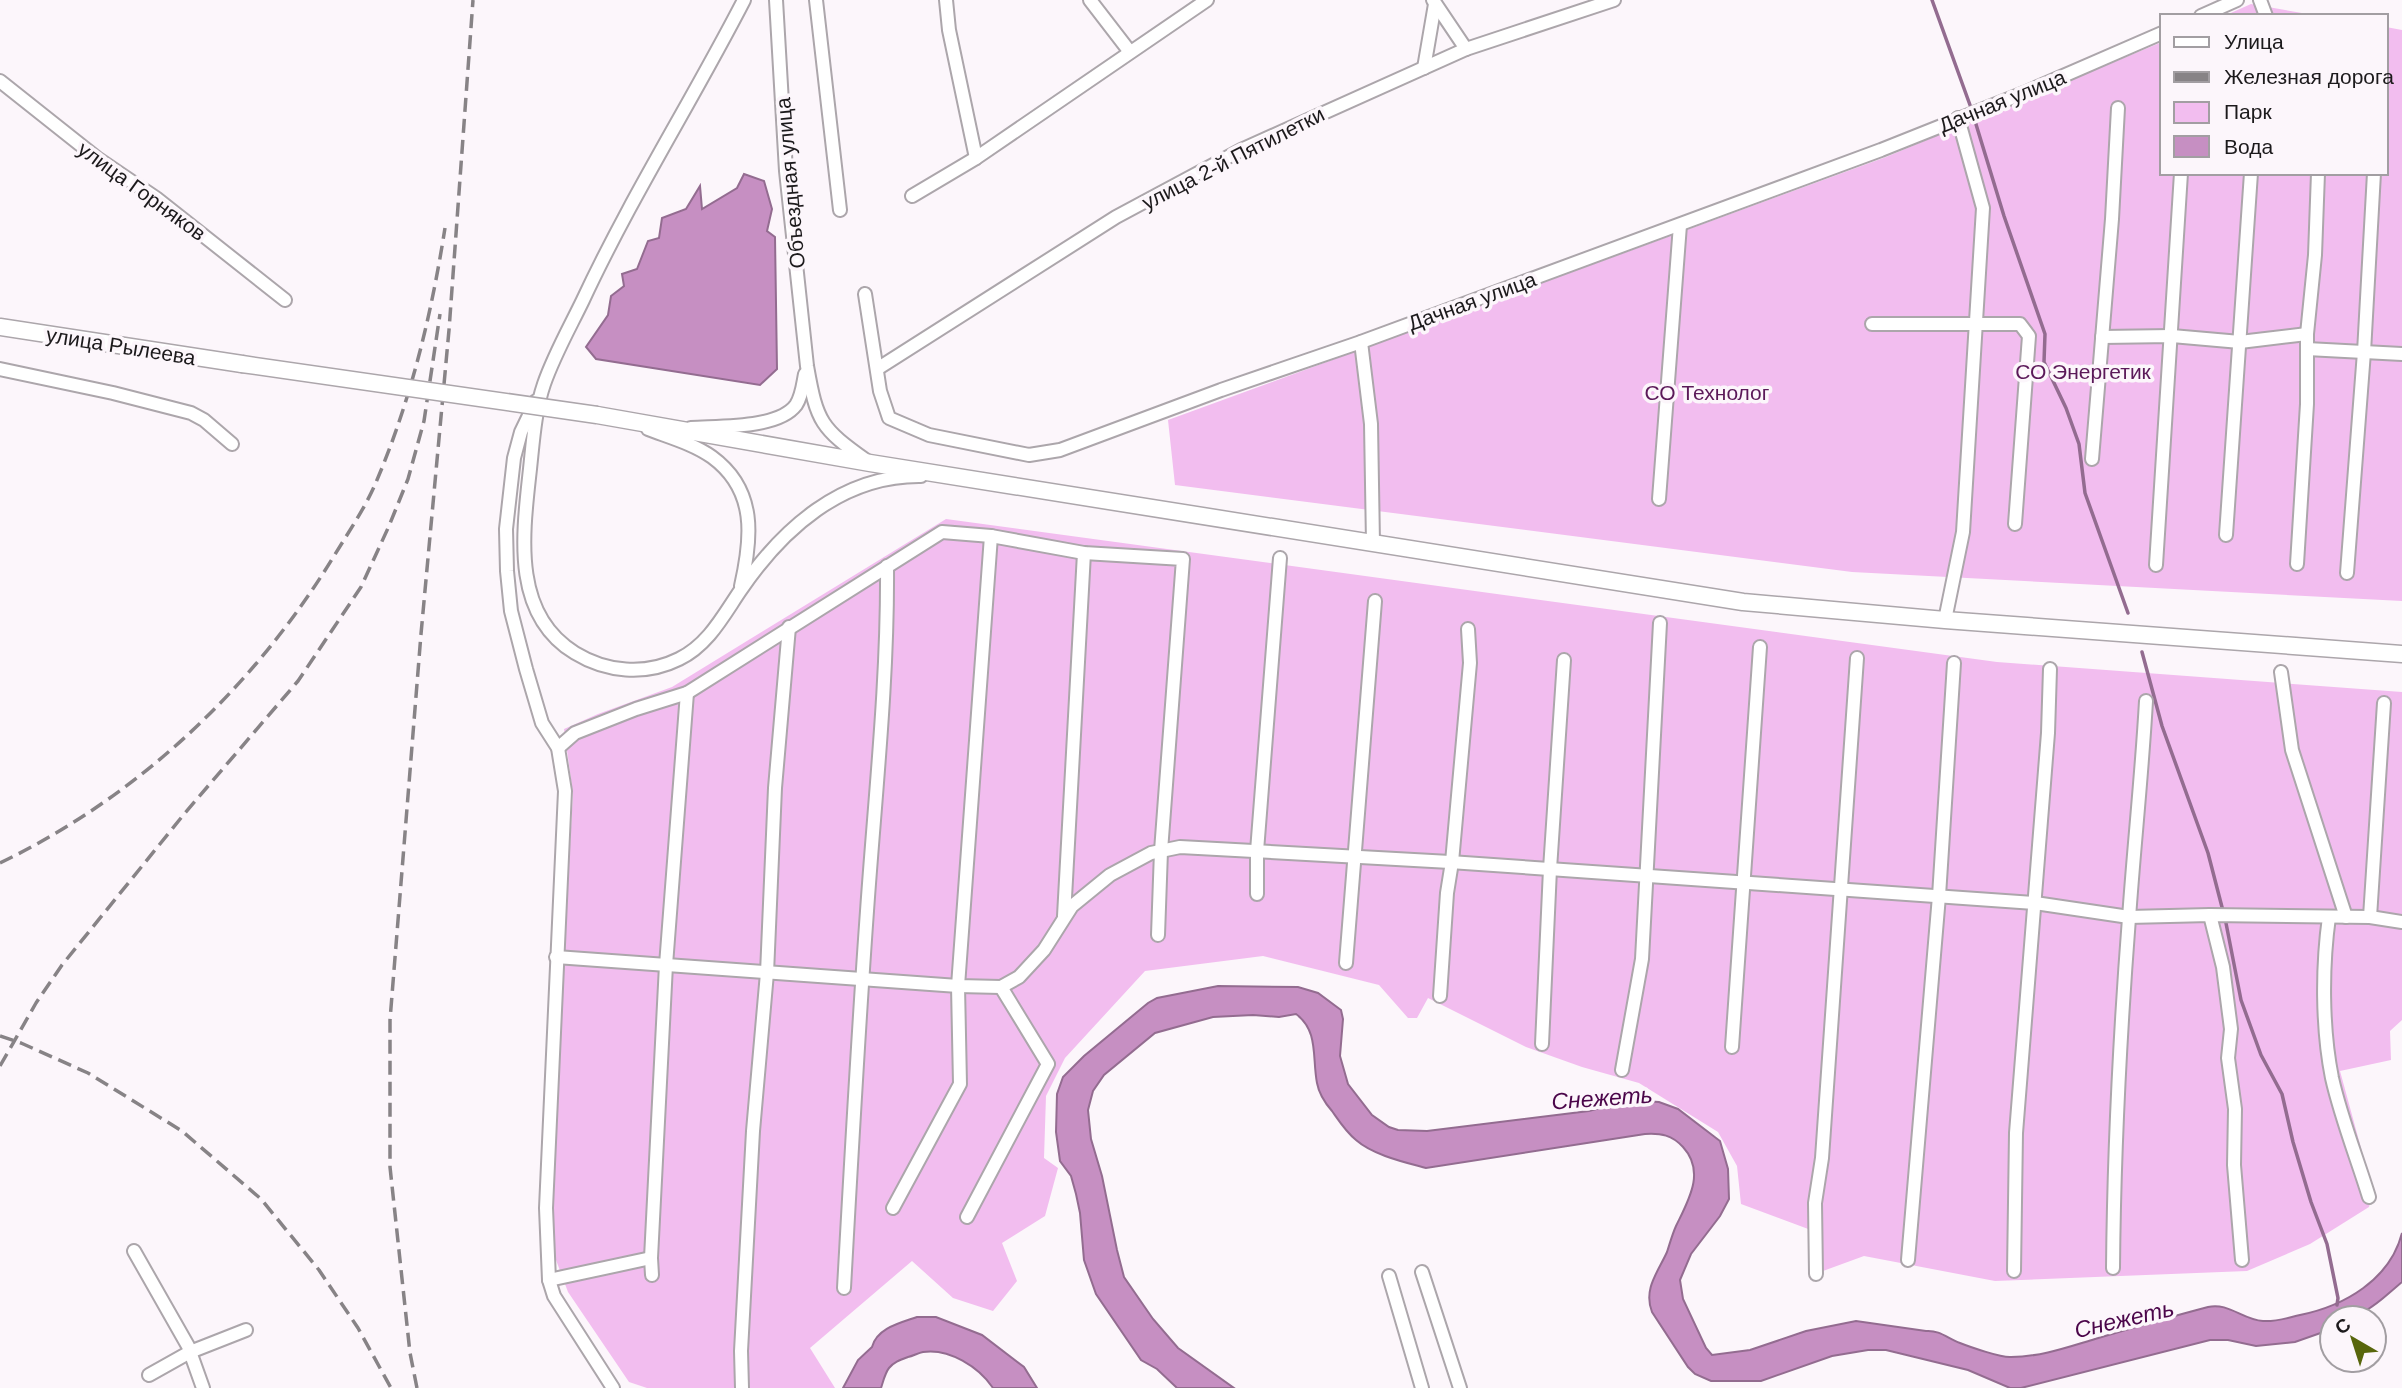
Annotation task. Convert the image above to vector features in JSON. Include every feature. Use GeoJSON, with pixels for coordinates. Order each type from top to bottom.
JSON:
{"type":"FeatureCollection","features":[{"type":"Feature","properties":{"kind":"main road","name":"улица Рылеева"},"geometry":{"type":"LineString","coordinates":[[0,327],[597,415],[870,463],[1742,602],[2402,654]]}},
{"type":"Feature","properties":{"kind":"street"},"geometry":{"type":"LineString","coordinates":[[613,1388],[554,1296],[549,1280],[545,1208],[565,791],[558,748],[542,723],[512,611],[506,529],[514,458],[521,432],[607,250],[744,0]]}},
{"type":"Feature","properties":{"kind":"street","name":"Объездная улица"},"geometry":{"type":"LineString","coordinates":[[776,0],[786,171],[807,366]]}},
{"type":"Feature","properties":{"kind":"street"},"geometry":{"type":"LineString","coordinates":[[816,0],[840,210]]}},
{"type":"Feature","properties":{"kind":"street"},"geometry":{"type":"LineString","coordinates":[[946,0],[949,30],[976,159]]}},
{"type":"Feature","properties":{"kind":"street"},"geometry":{"type":"LineString","coordinates":[[1090,0],[1130,52]]}},
{"type":"Feature","properties":{"kind":"street"},"geometry":{"type":"LineString","coordinates":[[912,196],[976,159],[1207,0]]}},
{"type":"Feature","properties":{"kind":"street","name":"улица 2-й Пятилетки"},"geometry":{"type":"LineString","coordinates":[[877,369],[1116,217],[1241,150],[1466,49],[1614,0]]}},
{"type":"Feature","properties":{"kind":"street"},"geometry":{"type":"LineString","coordinates":[[2206,14],[2237,0]]}},
{"type":"Feature","properties":{"kind":"street"},"geometry":{"type":"LineString","coordinates":[[1434,2],[1466,49]]}},
{"type":"Feature","properties":{"kind":"street"},"geometry":{"type":"LineString","coordinates":[[1424,68],[1434,2]]}},
{"type":"Feature","properties":{"kind":"street","name":"Дачная улица"},"geometry":{"type":"LineString","coordinates":[[865,294],[880,391],[889,418],[929,435],[1029,455],[1059,450],[1881,150],[2024,93],[2160,34]]}},
{"type":"Feature","properties":{"kind":"street","name":"улица Горняков"},"geometry":{"type":"LineString","coordinates":[[0,81],[97,158],[156,198],[285,300]]}},
{"type":"Feature","properties":{"kind":"street"},"geometry":{"type":"LineString","coordinates":[[2092,459],[2112,219],[2118,108]]}},
{"type":"Feature","properties":{"kind":"street"},"geometry":{"type":"LineString","coordinates":[[1945,620],[1964,532],[1983,208],[1958,118]]}},
{"type":"Feature","properties":{"kind":"street"},"geometry":{"type":"LineString","coordinates":[[2156,565],[2181,175]]}},
{"type":"Feature","properties":{"kind":"street"},"geometry":{"type":"LineString","coordinates":[[2226,535],[2252,175]]}},
{"type":"Feature","properties":{"kind":"street"},"geometry":{"type":"LineString","coordinates":[[2297,564],[2308,404],[2307,334],[2315,255],[2318,175]]}},
{"type":"Feature","properties":{"kind":"street"},"geometry":{"type":"LineString","coordinates":[[2347,573],[2374,175]]}},
{"type":"Feature","properties":{"kind":"street"},"geometry":{"type":"LineString","coordinates":[[1659,499],[1680,225]]}},
{"type":"Feature","properties":{"kind":"street"},"geometry":{"type":"LineString","coordinates":[[1872,324],[2020,324],[2029,336],[2015,524]]}},
{"type":"Feature","properties":{"kind":"street"},"geometry":{"type":"LineString","coordinates":[[2102,337],[2172,336],[2240,342],[2307,334]]}},
{"type":"Feature","properties":{"kind":"street"},"geometry":{"type":"LineString","coordinates":[[1361,342],[1371,424],[1373,543]]}},
{"type":"Feature","properties":{"kind":"street"},"geometry":{"type":"LineString","coordinates":[[2307,349],[2402,354]]}},
{"type":"Feature","properties":{"kind":"street"},"geometry":{"type":"LineString","coordinates":[[676,429],[767,421],[784,415],[796,405],[807,366]]}},
{"type":"Feature","properties":{"kind":"street"},"geometry":{"type":"LineString","coordinates":[[807,366],[813,396],[825,428],[870,463]]}},
{"type":"Feature","properties":{"kind":"street"},"geometry":{"type":"LineString","coordinates":[[0,369],[191,413],[204,420],[232,444]]}},
{"type":"Feature","properties":{"kind":"street"},"geometry":{"type":"LineString","coordinates":[[544,384],[531,462],[524,529],[527,580],[536,611],[556,639],[590,662],[610,668],[635,670],[659,667],[680,659],[699,645],[716,627],[740,590],[781,538],[821,505],[883,479],[917,476],[962,478]]}},
{"type":"Feature","properties":{"kind":"street"},"geometry":{"type":"LineString","coordinates":[[622,420],[711,456],[735,481],[748,511],[750,532],[748,557],[740,590]]}},
{"type":"Feature","properties":{"kind":"street"},"geometry":{"type":"LineString","coordinates":[[558,748],[575,733],[687,693],[942,531],[991,536],[1084,552],[1183,559],[1161,851],[1158,935]]}},
{"type":"Feature","properties":{"kind":"street"},"geometry":{"type":"LineString","coordinates":[[893,1208],[960,1084],[958,986],[991,536]]}},
{"type":"Feature","properties":{"kind":"street"},"geometry":{"type":"LineString","coordinates":[[1063,919],[1084,552]]}},
{"type":"Feature","properties":{"kind":"street"},"geometry":{"type":"LineString","coordinates":[[1256,894],[1280,558]]}},
{"type":"Feature","properties":{"kind":"street"},"geometry":{"type":"LineString","coordinates":[[844,1288],[887,616],[887,566]]}},
{"type":"Feature","properties":{"kind":"street"},"geometry":{"type":"LineString","coordinates":[[1346,963],[1375,601]]}},
{"type":"Feature","properties":{"kind":"street"},"geometry":{"type":"LineString","coordinates":[[1622,1070],[1642,959],[1660,623]]}},
{"type":"Feature","properties":{"kind":"street"},"geometry":{"type":"LineString","coordinates":[[742,1388],[741,1351],[752,1145],[766,973],[775,789],[789,627]]}},
{"type":"Feature","properties":{"kind":"street"},"geometry":{"type":"LineString","coordinates":[[1440,996],[1447,893],[1470,663],[1468,629]]}},
{"type":"Feature","properties":{"kind":"street"},"geometry":{"type":"LineString","coordinates":[[1732,1047],[1760,647]]}},
{"type":"Feature","properties":{"kind":"street"},"geometry":{"type":"LineString","coordinates":[[1816,1274],[1815,1203],[1822,1158],[1857,658]]}},
{"type":"Feature","properties":{"kind":"street"},"geometry":{"type":"LineString","coordinates":[[1542,1044],[1549,869],[1564,660]]}},
{"type":"Feature","properties":{"kind":"street"},"geometry":{"type":"LineString","coordinates":[[1908,1260],[1939,896],[1954,663]]}},
{"type":"Feature","properties":{"kind":"street"},"geometry":{"type":"LineString","coordinates":[[2014,1270],[2016,1133],[2048,733],[2050,669]]}},
{"type":"Feature","properties":{"kind":"street"},"geometry":{"type":"LineString","coordinates":[[2281,672],[2292,750],[2346,917]]}},
{"type":"Feature","properties":{"kind":"street"},"geometry":{"type":"LineString","coordinates":[[652,1275],[666,965],[687,693]]}},
{"type":"Feature","properties":{"kind":"street"},"geometry":{"type":"LineString","coordinates":[[2113,1268],[2114,1179],[2129,917],[2146,701]]}},
{"type":"Feature","properties":{"kind":"street"},"geometry":{"type":"LineString","coordinates":[[2370,917],[2384,703]]}},
{"type":"Feature","properties":{"kind":"street"},"geometry":{"type":"LineString","coordinates":[[556,957],[862,980],[1000,987],[1019,977],[1044,950],[1072,905],[1110,875],[1151,853],[1180,847],[1452,862],[2035,903],[2129,917],[2370,917],[2402,922]]}},
{"type":"Feature","properties":{"kind":"street"},"geometry":{"type":"LineString","coordinates":[[2210,915],[2223,967],[2231,1029],[2228,1058],[2235,1109],[2234,1165],[2242,1260]]}},
{"type":"Feature","properties":{"kind":"street"},"geometry":{"type":"LineString","coordinates":[[2329,917],[2324,954],[2328,1053],[2333,1082],[2369,1197]]}},
{"type":"Feature","properties":{"kind":"street"},"geometry":{"type":"LineString","coordinates":[[967,1217],[1048,1064],[1000,987]]}},
{"type":"Feature","properties":{"kind":"street"},"geometry":{"type":"LineString","coordinates":[[134,1251],[190,1352],[203,1388]]}},
{"type":"Feature","properties":{"kind":"street"},"geometry":{"type":"LineString","coordinates":[[549,1280],[651,1258]]}},
{"type":"Feature","properties":{"kind":"street"},"geometry":{"type":"LineString","coordinates":[[1422,1272],[1460,1388]]}},
{"type":"Feature","properties":{"kind":"street"},"geometry":{"type":"LineString","coordinates":[[1389,1276],[1422,1388]]}},
{"type":"Feature","properties":{"kind":"street"},"geometry":{"type":"LineString","coordinates":[[149,1375],[190,1352],[246,1331]]}},
{"type":"Feature","properties":{"kind":"green space"},"geometry":{"type":"Polygon","coordinates":[[[2251,4],[2308,14],[2228,14],[2251,4]]]}},
{"type":"Feature","properties":{"kind":"green space"},"geometry":{"type":"Polygon","coordinates":[[[2388,27],[2402,30],[2402,601],[1852,572],[1175,485],[1168,420],[1886,157],[2160,43],[2160,175],[2388,175],[2388,27]]]}},
{"type":"Feature","properties":{"kind":"green space"},"geometry":{"type":"Polygon","coordinates":[[[946,519],[1997,662],[2402,692],[2402,1020],[2390,1031],[2391,1060],[2340,1071],[2373,1192],[2369,1207],[2310,1244],[2247,1271],[1995,1281],[1864,1256],[1823,1271],[1819,1233],[1741,1204],[1737,1166],[1718,1132],[1639,1083],[1526,1047],[1428,998],[1417,1018],[1408,1018],[1379,985],[1263,956],[1145,971],[1065,1058],[1046,1096],[1044,1158],[1058,1168],[1045,1216],[1002,1243],[1017,1281],[993,1311],[953,1298],[912,1261],[810,1348],[835,1388],[647,1388],[629,1382],[568,1292],[547,1236],[573,794],[564,729],[672,687],[946,519]]]}},
{"type":"Feature","properties":{"kind":"water"},"geometry":{"type":"Polygon","coordinates":[[[744,174],[764,181],[772,209],[767,231],[775,237],[777,369],[760,385],[596,359],[586,347],[608,315],[611,296],[624,286],[622,274],[637,269],[648,241],[659,238],[662,218],[686,209],[700,186],[702,209],[737,188],[744,174]]]}},
{"type":"Feature","properties":{"kind":"water"},"geometry":{"type":"Polygon","coordinates":[[[1218,986],[1298,987],[1318,993],[1341,1010],[1343,1019],[1340,1056],[1348,1084],[1372,1115],[1398,1130],[1427,1131],[1589,1111],[1629,1100],[1659,1102],[1678,1109],[1720,1141],[1728,1169],[1729,1199],[1720,1216],[1691,1254],[1680,1280],[1683,1299],[1706,1348],[1712,1355],[1750,1350],[1806,1331],[1856,1321],[1935,1332],[2001,1356],[2033,1355],[2215,1306],[2256,1320],[2268,1321],[2318,1311],[2318,1334],[2295,1342],[2256,1346],[2228,1340],[2210,1340],[2021,1388],[2010,1388],[1968,1370],[1886,1350],[1832,1356],[1761,1381],[1711,1381],[1695,1374],[1688,1367],[1652,1312],[1650,1304],[1650,1288],[1693,1186],[1690,1157],[1675,1140],[1661,1135],[1645,1134],[1426,1168],[1371,1150],[1346,1130],[1321,1095],[1311,1037],[1308,1028],[1296,1014],[1279,1017],[1253,1015],[1213,1017],[1155,1033],[1104,1075],[1093,1091],[1088,1110],[1091,1139],[1124,1277],[1153,1319],[1178,1348],[1234,1388],[1177,1388],[1157,1369],[1141,1360],[1096,1294],[1084,1260],[1076,1194],[1071,1176],[1060,1161],[1056,1132],[1057,1094],[1063,1077],[1084,1056],[1157,998],[1218,986]]]}},
{"type":"Feature","properties":{"kind":"water"},"geometry":{"type":"Polygon","coordinates":[[[2402,1233],[2402,1282],[2378,1303],[2335,1304],[2376,1277],[2396,1250],[2402,1233]]]}},
{"type":"Feature","properties":{"kind":"water"},"geometry":{"type":"Polygon","coordinates":[[[917,1317],[936,1317],[982,1335],[1024,1367],[1037,1388],[993,1388],[972,1366],[953,1356],[921,1352],[893,1364],[886,1372],[881,1388],[843,1388],[858,1360],[872,1347],[879,1335],[890,1327],[917,1317]]]}},
{"type":"Feature","properties":{"kind":"waterway"},"geometry":{"type":"LineString","coordinates":[[1932,0],[1970,105]]}},
{"type":"Feature","properties":{"kind":"waterway"},"geometry":{"type":"LineString","coordinates":[[1975,121],[2004,216],[2045,334],[2044,362],[2066,408],[2079,444],[2085,493],[2128,613]]}},
{"type":"Feature","properties":{"kind":"waterway"},"geometry":{"type":"LineString","coordinates":[[2142,652],[2162,726],[2208,853],[2223,911]]}},
{"type":"Feature","properties":{"kind":"waterway"},"geometry":{"type":"LineString","coordinates":[[2225,918],[2241,1000],[2261,1055],[2282,1094],[2293,1142],[2327,1244],[2337,1304]]}},
{"type":"Feature","properties":{"kind":"railway"},"geometry":{"type":"LineString","coordinates":[[417,1388],[410,1353],[390,1167],[390,1020],[449,330],[473,0]]}},
{"type":"Feature","properties":{"kind":"railway"},"geometry":{"type":"LineString","coordinates":[[0,863],[51,836],[146,771],[189,734],[230,693],[268,650],[302,604],[360,513],[387,456],[418,360],[445,228]]}},
{"type":"Feature","properties":{"kind":"railway"},"geometry":{"type":"LineString","coordinates":[[0,1066],[36,1003],[62,965],[185,813],[298,681],[361,587],[408,479],[424,421],[440,314]]}},
{"type":"Feature","properties":{"kind":"railway"},"geometry":{"type":"LineString","coordinates":[[0,1036],[88,1073],[182,1131],[261,1199],[319,1270],[358,1328],[391,1388]]}},
{"type":"Feature","properties":{"kind":"park label","name":"СО Энергетик"},"geometry":{"type":"Point","coordinates":[2083,371]}},
{"type":"Feature","properties":{"kind":"park label","name":"СО Технолог"},"geometry":{"type":"Point","coordinates":[1707,392]}},
{"type":"Feature","properties":{"kind":"water label","name":"Снежеть"},"geometry":{"type":"Point","coordinates":[1602,1098]}},
{"type":"Feature","properties":{"kind":"water label","name":"Снежеть"},"geometry":{"type":"Point","coordinates":[2124,1319]}}]}
